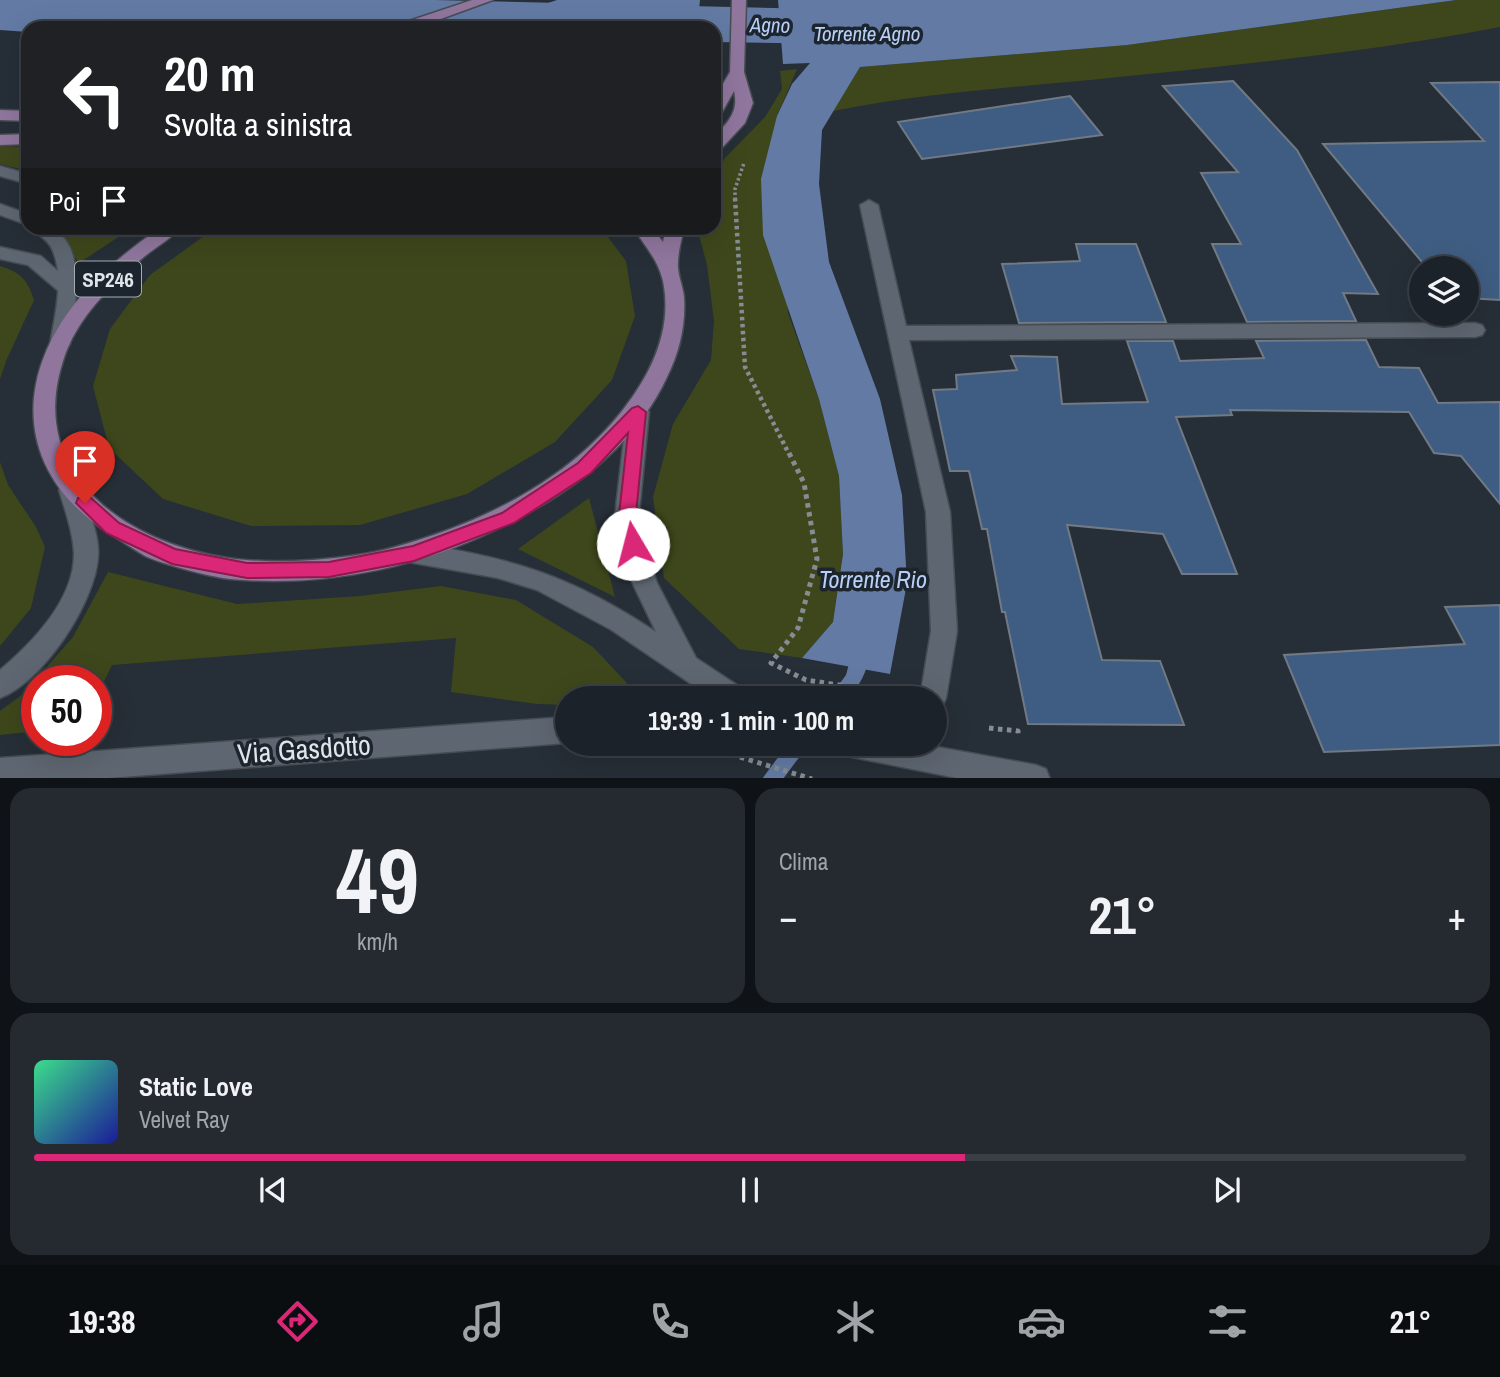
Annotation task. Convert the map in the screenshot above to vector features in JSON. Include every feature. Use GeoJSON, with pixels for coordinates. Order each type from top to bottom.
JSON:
{"type":"FeatureCollection","features":[{"type":"Feature","properties":{"kind":"main road"},"geometry":{"type":"LineString","coordinates":[[423,21],[486,0]]}},
{"type":"Feature","properties":{"kind":"main road"},"geometry":{"type":"LineString","coordinates":[[721,140],[739,120],[745,103],[737,72],[739,0]]}},
{"type":"Feature","properties":{"kind":"main road"},"geometry":{"type":"LineString","coordinates":[[721,101],[737,72]]}},
{"type":"Feature","properties":{"kind":"main road"},"geometry":{"type":"LineString","coordinates":[[0,115],[21,116]]}},
{"type":"Feature","properties":{"kind":"main road"},"geometry":{"type":"LineString","coordinates":[[0,140],[21,139]]}},
{"type":"Feature","properties":{"kind":"main road","name":"SP246"},"geometry":{"type":"LineString","coordinates":[[160,235],[138,250],[93,294],[60,344],[49,373],[44,403],[46,433],[54,463],[71,490],[113,528],[172,556],[247,570],[329,569],[414,553],[508,518],[584,468],[638,412],[667,360],[676,310],[668,265],[674,235]]}},
{"type":"Feature","properties":{"kind":"main road","name":"SP246"},"geometry":{"type":"LineString","coordinates":[[648,235],[668,265]]}},
{"type":"Feature","properties":{"kind":"street"},"geometry":{"type":"LineString","coordinates":[[0,171],[21,177]]}},
{"type":"Feature","properties":{"kind":"street"},"geometry":{"type":"LineString","coordinates":[[869,205],[938,512],[944,631],[935,686]]}},
{"type":"Feature","properties":{"kind":"street"},"geometry":{"type":"LineString","coordinates":[[0,209],[21,217]]}},
{"type":"Feature","properties":{"kind":"street"},"geometry":{"type":"LineString","coordinates":[[52,235],[63,254],[68,289],[60,344]]}},
{"type":"Feature","properties":{"kind":"street"},"geometry":{"type":"LineString","coordinates":[[0,253],[34,260],[68,289]]}},
{"type":"Feature","properties":{"kind":"street"},"geometry":{"type":"LineString","coordinates":[[899,333],[1475,330]]}},
{"type":"Feature","properties":{"kind":"street"},"geometry":{"type":"LineString","coordinates":[[638,412],[626,524],[645,584],[688,669]]}},
{"type":"Feature","properties":{"kind":"street"},"geometry":{"type":"LineString","coordinates":[[0,686],[26,665],[72,605],[87,556],[71,490]]}},
{"type":"Feature","properties":{"kind":"street"},"geometry":{"type":"LineString","coordinates":[[414,553],[488,565],[543,581],[598,607],[715,686]]}},
{"type":"Feature","properties":{"kind":"street","name":"Via Gasdotto"},"geometry":{"type":"LineString","coordinates":[[0,772],[555,731]]}},
{"type":"Feature","properties":{"kind":"street"},"geometry":{"type":"LineString","coordinates":[[941,756],[1032,778]]}},
{"type":"Feature","properties":{"kind":"path"},"geometry":{"type":"LineString","coordinates":[[749,152],[735,189],[745,367],[804,483],[817,559],[797,628],[771,663],[806,680],[846,686]]}},
{"type":"Feature","properties":{"kind":"path"},"geometry":{"type":"LineString","coordinates":[[738,756],[777,771],[808,778]]}},
{"type":"Feature","properties":{"kind":"green space"},"geometry":{"type":"Polygon","coordinates":[[[1456,0],[1500,0],[1500,27],[1296,58],[961,92],[833,111],[860,67],[1127,45],[1456,0]]]}},
{"type":"Feature","properties":{"kind":"green space"},"geometry":{"type":"Polygon","coordinates":[[[797,69],[777,116],[788,313],[819,399],[839,476],[843,553],[833,622],[802,658],[739,649],[664,578],[653,497],[673,424],[711,360],[714,321],[707,265],[699,235],[721,235],[721,165],[765,117],[782,89],[780,71],[797,69]]]}},
{"type":"Feature","properties":{"kind":"green space"},"geometry":{"type":"Polygon","coordinates":[[[0,146],[21,147],[21,169],[0,164],[0,146]]]}},
{"type":"Feature","properties":{"kind":"green space"},"geometry":{"type":"Polygon","coordinates":[[[58,235],[121,235],[79,263],[58,235]]]}},
{"type":"Feature","properties":{"kind":"green space"},"geometry":{"type":"Polygon","coordinates":[[[205,235],[606,235],[626,261],[635,316],[612,380],[555,442],[467,494],[360,525],[251,526],[163,499],[109,448],[93,386],[110,329],[150,275],[205,235]]]}},
{"type":"Feature","properties":{"kind":"green space"},"geometry":{"type":"Polygon","coordinates":[[[0,266],[22,278],[34,300],[0,379],[0,266]]]}},
{"type":"Feature","properties":{"kind":"green space"},"geometry":{"type":"Polygon","coordinates":[[[0,462],[8,485],[36,527],[45,547],[31,608],[0,646],[0,462]]]}},
{"type":"Feature","properties":{"kind":"green space"},"geometry":{"type":"Polygon","coordinates":[[[589,498],[615,597],[518,549],[589,498]]]}},
{"type":"Feature","properties":{"kind":"green space"},"geometry":{"type":"Polygon","coordinates":[[[108,572],[237,604],[360,596],[441,586],[516,600],[593,647],[630,686],[555,686],[555,705],[451,692],[456,638],[112,665],[48,665],[73,637],[108,572]]]}},
{"type":"Feature","properties":{"kind":"green space"},"geometry":{"type":"Polygon","coordinates":[[[21,695],[21,733],[0,735],[0,711],[21,695]]]}},
{"type":"Feature","properties":{"kind":"water"},"geometry":{"type":"Polygon","coordinates":[[[0,0],[431,0],[359,21],[21,21],[21,32],[0,30],[0,0]]]}},
{"type":"Feature","properties":{"kind":"water"},"geometry":{"type":"Polygon","coordinates":[[[557,0],[700,0],[698,21],[493,21],[557,0]]]}},
{"type":"Feature","properties":{"kind":"water","name":"Torrente Agno"},"geometry":{"type":"Polygon","coordinates":[[[778,0],[1456,0],[1127,45],[860,67],[822,130],[819,184],[829,262],[880,399],[902,495],[907,583],[890,674],[802,658],[833,622],[843,554],[839,476],[819,399],[763,235],[761,179],[777,116],[792,84],[810,63],[783,64],[778,0]]]}},
{"type":"Feature","properties":{"kind":"building"},"geometry":{"type":"Polygon","coordinates":[[[1233,81],[1297,150],[1378,294],[1343,293],[1356,321],[1247,322],[1212,244],[1241,244],[1201,173],[1238,172],[1163,86],[1233,81]]]}},
{"type":"Feature","properties":{"kind":"building"},"geometry":{"type":"Polygon","coordinates":[[[1500,82],[1500,300],[1479,299],[1479,256],[1417,256],[1323,144],[1484,141],[1431,83],[1500,82]]]}},
{"type":"Feature","properties":{"kind":"building"},"geometry":{"type":"Polygon","coordinates":[[[1070,96],[1102,135],[922,159],[898,122],[1070,96]]]}},
{"type":"Feature","properties":{"kind":"building"},"geometry":{"type":"Polygon","coordinates":[[[1076,244],[1136,244],[1166,322],[1019,323],[1002,264],[1080,261],[1076,244]]]}},
{"type":"Feature","properties":{"kind":"building"},"geometry":{"type":"Polygon","coordinates":[[[1366,340],[1379,367],[1419,368],[1438,403],[1500,402],[1500,504],[1461,456],[1434,453],[1409,412],[1230,410],[1232,415],[1176,417],[1237,574],[1182,574],[1163,534],[1067,525],[1102,660],[1160,661],[1184,725],[1028,724],[1005,612],[1002,612],[987,529],[982,529],[969,471],[950,471],[933,390],[957,389],[956,375],[1017,370],[1011,356],[1057,357],[1062,404],[1148,402],[1127,341],[1173,341],[1180,361],[1264,358],[1256,341],[1366,340]]]}},
{"type":"Feature","properties":{"kind":"building"},"geometry":{"type":"Polygon","coordinates":[[[1500,605],[1500,745],[1324,752],[1284,655],[1465,644],[1445,607],[1500,605]]]}},
{"type":"Feature","properties":{"kind":"waterway","name":"Agno"},"geometry":{"type":"LineString","coordinates":[[79,0],[563,21]]}},
{"type":"Feature","properties":{"kind":"waterway","name":"Agno"},"geometry":{"type":"LineString","coordinates":[[721,25],[899,28]]}},
{"type":"Feature","properties":{"kind":"waterway","name":"Torrente Rio"},"geometry":{"type":"LineString","coordinates":[[848,686],[854,679],[860,650]]}},
{"type":"Feature","properties":{"kind":"waterway","name":"Torrente Rio"},"geometry":{"type":"LineString","coordinates":[[772,778],[790,756]]}},
{"type":"Feature","properties":{"kind":"route"},"geometry":{"type":"LineString","coordinates":[[85,503],[113,528],[172,556],[247,570],[329,569],[414,553],[508,518],[584,468],[638,412],[626,524],[633,544]]}}]}
